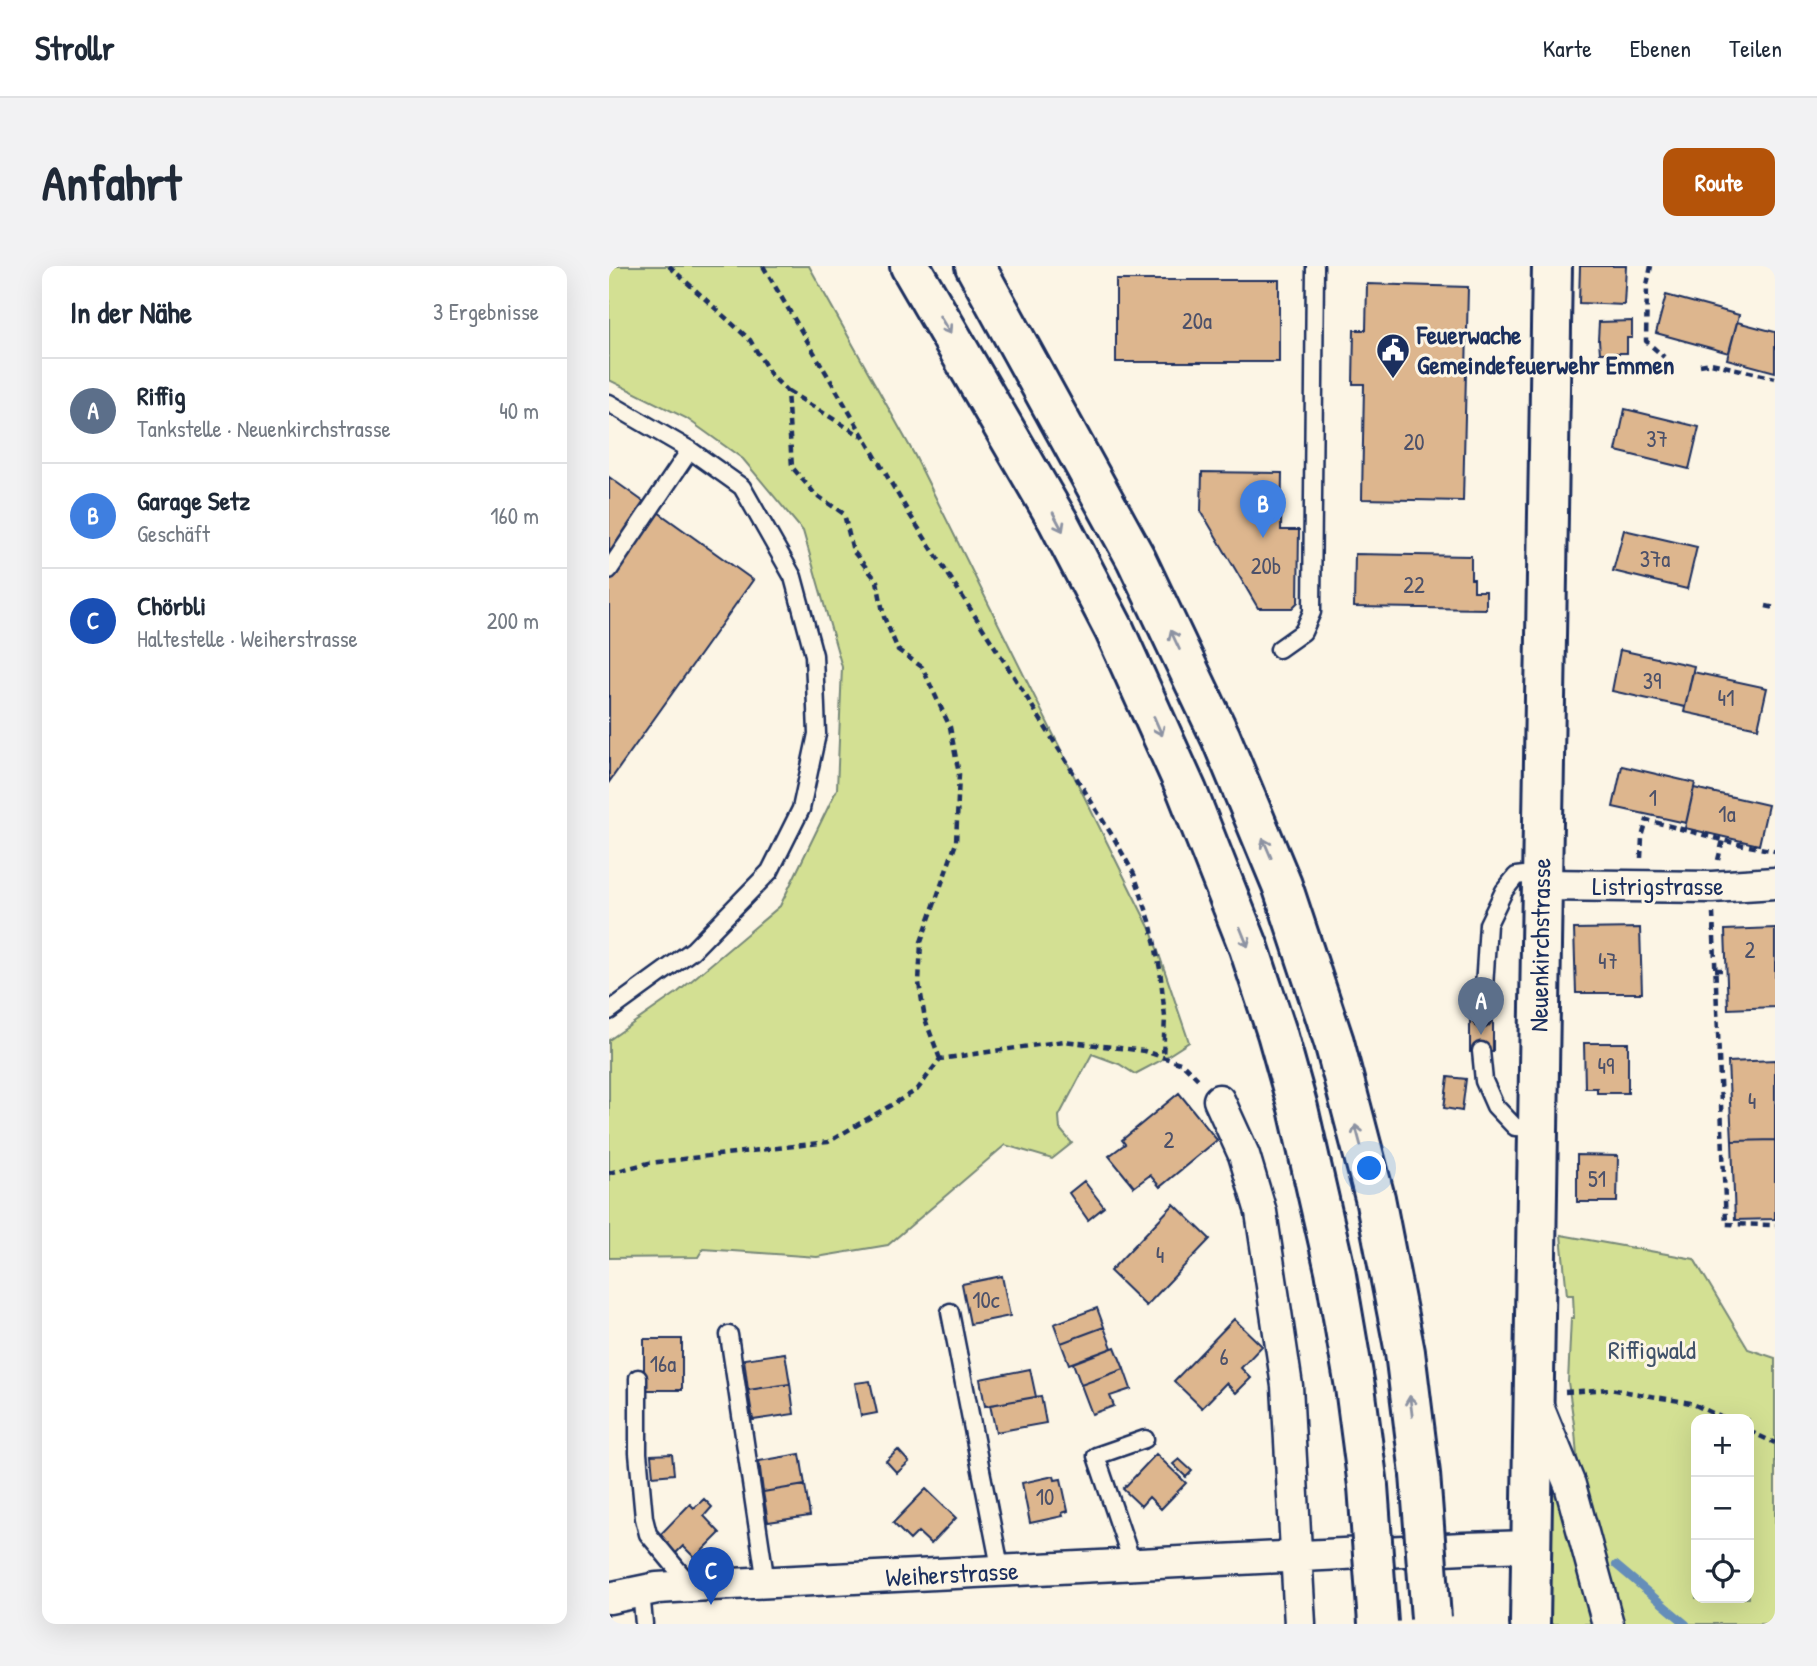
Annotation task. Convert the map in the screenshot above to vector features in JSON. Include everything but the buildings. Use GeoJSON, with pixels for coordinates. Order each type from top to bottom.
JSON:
{"type":"FeatureCollection","features":[{"type":"Feature","properties":{"kind":"main road"},"geometry":{"type":"LineString","coordinates":[[910,266],[1058,521],[1114,629],[1187,792],[1249,948],[1294,1095],[1335,1270],[1355,1387],[1368,1486],[1378,1623]]}},
{"type":"Feature","properties":{"kind":"main road"},"geometry":{"type":"LineString","coordinates":[[975,266],[1136,559],[1221,737],[1282,885],[1334,1042],[1375,1199],[1405,1352],[1420,1474],[1431,1621]]}},
{"type":"Feature","properties":{"kind":"main road","name":"Neuenkirchstrasse"},"geometry":{"type":"LineString","coordinates":[[1530,1624],[1552,266]]}},
{"type":"Feature","properties":{"kind":"street","name":"Listrigstrasse"},"geometry":{"type":"LineString","coordinates":[[1542,879],[1642,887],[1712,887],[1775,883]]}},
{"type":"Feature","properties":{"kind":"street"},"geometry":{"type":"LineString","coordinates":[[1219,1100],[1244,1154],[1261,1212],[1287,1386],[1300,1624]]}},
{"type":"Feature","properties":{"kind":"street"},"geometry":{"type":"LineString","coordinates":[[1532,1394],[1570,1485],[1608,1624]]}},
{"type":"Feature","properties":{"kind":"street","name":"Weiherstrasse"},"geometry":{"type":"LineString","coordinates":[[609,1598],[657,1588],[691,1586],[1531,1546]]}},
{"type":"Feature","properties":{"kind":"lane"},"geometry":{"type":"LineString","coordinates":[[1279,649],[1303,632],[1312,612],[1315,266]]}},
{"type":"Feature","properties":{"kind":"lane"},"geometry":{"type":"LineString","coordinates":[[609,404],[690,450],[742,487],[793,577],[814,654],[817,734],[801,809],[770,871],[692,950],[609,1011]]}},
{"type":"Feature","properties":{"kind":"lane"},"geometry":{"type":"LineString","coordinates":[[609,570],[690,450]]}},
{"type":"Feature","properties":{"kind":"lane"},"geometry":{"type":"LineString","coordinates":[[1482,1019],[1488,924],[1504,891],[1516,876],[1542,879]]}},
{"type":"Feature","properties":{"kind":"lane"},"geometry":{"type":"LineString","coordinates":[[1481,1051],[1484,1081],[1495,1106],[1515,1127],[1537,1128]]}},
{"type":"Feature","properties":{"kind":"lane"},"geometry":{"type":"LineString","coordinates":[[950,1312],[1001,1572]]}},
{"type":"Feature","properties":{"kind":"lane"},"geometry":{"type":"LineString","coordinates":[[729,1335],[766,1583]]}},
{"type":"Feature","properties":{"kind":"lane"},"geometry":{"type":"LineString","coordinates":[[638,1378],[638,1453],[648,1534],[691,1586]]}},
{"type":"Feature","properties":{"kind":"lane"},"geometry":{"type":"LineString","coordinates":[[1133,1565],[1096,1456],[1145,1439]]}},
{"type":"Feature","properties":{"kind":"lane"},"geometry":{"type":"LineString","coordinates":[[641,1591],[644,1624]]}},
{"type":"Feature","properties":{"kind":"path"},"geometry":{"type":"LineString","coordinates":[[669,266],[750,340],[771,374],[787,391],[863,437]]}},
{"type":"Feature","properties":{"kind":"path"},"geometry":{"type":"LineString","coordinates":[[763,266],[910,515],[1095,806],[1134,874],[1150,921],[1160,969],[1164,1017],[1163,1057]]}},
{"type":"Feature","properties":{"kind":"path"},"geometry":{"type":"LineString","coordinates":[[1651,266],[1647,285],[1646,341],[1664,357]]}},
{"type":"Feature","properties":{"kind":"path"},"geometry":{"type":"LineString","coordinates":[[1700,365],[1711,363],[1775,378]]}},
{"type":"Feature","properties":{"kind":"path"},"geometry":{"type":"LineString","coordinates":[[787,391],[792,467],[815,494],[843,514],[853,551],[877,581],[884,617],[898,650],[922,667],[950,727],[959,774],[956,843],[921,942],[919,983],[925,1019],[940,1059]]}},
{"type":"Feature","properties":{"kind":"path"},"geometry":{"type":"LineString","coordinates":[[1766,606],[1775,608]]}},
{"type":"Feature","properties":{"kind":"path"},"geometry":{"type":"LineString","coordinates":[[1642,887],[1642,837],[1647,820],[1775,851]]}},
{"type":"Feature","properties":{"kind":"path"},"geometry":{"type":"LineString","coordinates":[[1712,887],[1726,1223],[1775,1225]]}},
{"type":"Feature","properties":{"kind":"path"},"geometry":{"type":"LineString","coordinates":[[1715,970],[1726,970]]}},
{"type":"Feature","properties":{"kind":"path"},"geometry":{"type":"LineString","coordinates":[[609,1173],[649,1163],[828,1142],[917,1090],[940,1059],[1063,1041],[1144,1051],[1183,1064],[1219,1100]]}},
{"type":"Feature","properties":{"kind":"path"},"geometry":{"type":"LineString","coordinates":[[1532,1394],[1610,1389],[1691,1403],[1714,1414]]}},
{"type":"Feature","properties":{"kind":"path"},"geometry":{"type":"LineString","coordinates":[[1754,1433],[1775,1443]]}},
{"type":"Feature","properties":{"kind":"green space"},"geometry":{"type":"Polygon","coordinates":[[[609,266],[809,266],[914,454],[1151,931],[1189,1042],[1135,1074],[1119,1064],[1092,1054],[1059,1116],[1060,1129],[1072,1143],[1052,1159],[1005,1145],[888,1245],[817,1257],[703,1249],[698,1257],[609,1258],[609,1040],[678,992],[780,906],[837,789],[842,667],[803,531],[743,459],[686,418],[609,380],[609,266]]]}},
{"type":"Feature","properties":{"kind":"green space","name":"Riffigwald"},"geometry":{"type":"Polygon","coordinates":[[[1561,1235],[1694,1259],[1748,1349],[1775,1358],[1775,1624],[1618,1624],[1577,1457],[1568,1382],[1571,1318],[1574,1318],[1573,1295],[1567,1295],[1561,1235]]]}},
{"type":"Feature","properties":{"kind":"green space"},"geometry":{"type":"Polygon","coordinates":[[[1546,1482],[1557,1484],[1602,1624],[1551,1624],[1546,1482]]]}},
{"type":"Feature","properties":{"kind":"waterway"},"geometry":{"type":"LineString","coordinates":[[1616,1565],[1686,1624]]}},
{"type":"Feature","properties":{"kind":"place","name":"Feuerwache Gemeindefeuerwehr Emmen"},"geometry":{"type":"Point","coordinates":[1393,380]}},
{"type":"Feature","properties":{"kind":"place","name":"Garage Setz"},"geometry":{"type":"Point","coordinates":[1263,538]}},
{"type":"Feature","properties":{"kind":"place","name":"Riffig"},"geometry":{"type":"Point","coordinates":[1481,1035]}},
{"type":"Feature","properties":{"kind":"place","name":"Chörbli"},"geometry":{"type":"Point","coordinates":[711,1605]}}]}
